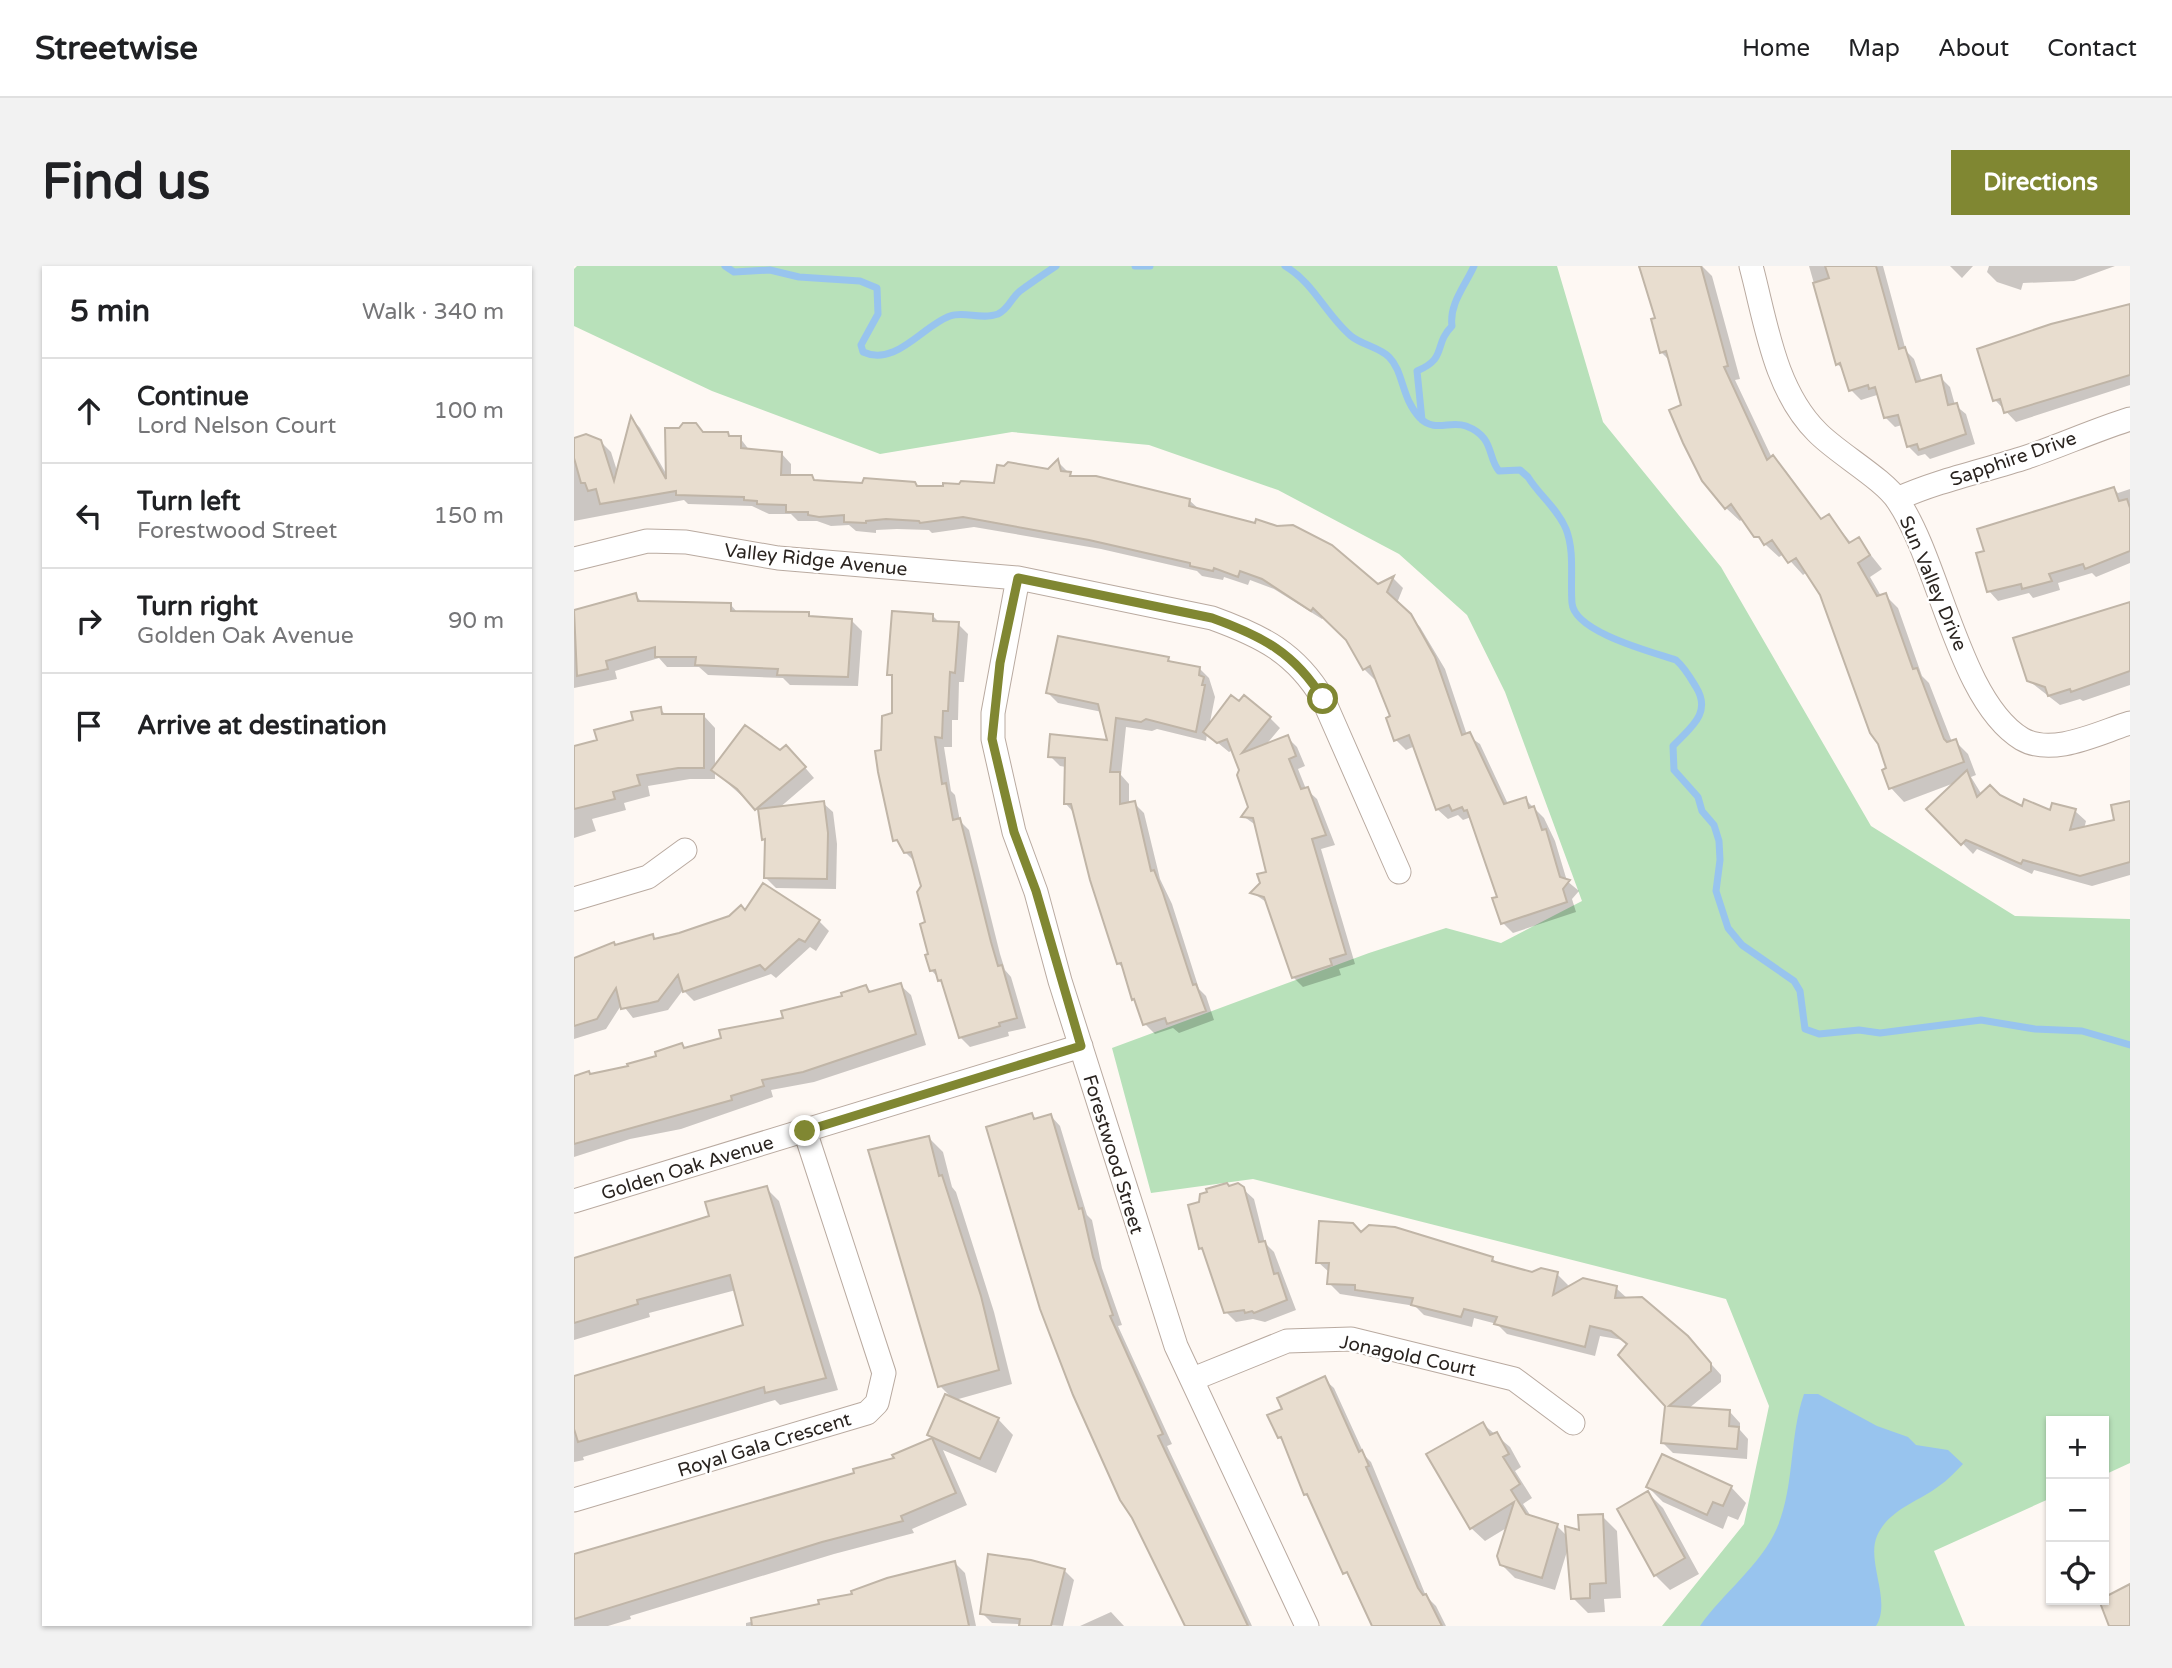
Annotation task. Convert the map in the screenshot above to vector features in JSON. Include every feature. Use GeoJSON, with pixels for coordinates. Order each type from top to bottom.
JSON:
{"type":"FeatureCollection","features":[{"type":"Feature","properties":{"kind":"street","name":"Sun Valley Drive"},"geometry":{"type":"LineString","coordinates":[[1751,266],[1772,348],[1790,395],[1816,432],[1897,499],[1934,577],[1972,676],[1996,714],[2023,740],[2051,745],[2130,723]]}},
{"type":"Feature","properties":{"kind":"street","name":"Sapphire Drive"},"geometry":{"type":"LineString","coordinates":[[1897,499],[1923,488],[2030,456],[2083,434],[2130,419]]}},
{"type":"Feature","properties":{"kind":"street","name":"Valley Ridge Avenue"},"geometry":{"type":"LineString","coordinates":[[574,559],[647,541],[686,542],[778,558],[1018,578],[1212,618],[1242,629],[1288,656],[1307,673],[1323,699],[1399,872]]}},
{"type":"Feature","properties":{"kind":"street","name":"Forestwood Street"},"geometry":{"type":"LineString","coordinates":[[1018,578],[1000,663],[992,739],[1014,832],[1036,891],[1147,1263],[1175,1346],[1193,1379],[1307,1626]]}},
{"type":"Feature","properties":{"kind":"street"},"geometry":{"type":"LineString","coordinates":[[574,899],[648,877],[685,850]]}},
{"type":"Feature","properties":{"kind":"street","name":"Golden Oak Avenue"},"geometry":{"type":"LineString","coordinates":[[574,1201],[1081,1046]]}},
{"type":"Feature","properties":{"kind":"street","name":"Royal Gala Crescent"},"geometry":{"type":"LineString","coordinates":[[574,1500],[811,1431],[867,1413],[877,1403],[884,1374],[805,1131]]}},
{"type":"Feature","properties":{"kind":"street","name":"Jonagold Court"},"geometry":{"type":"LineString","coordinates":[[1193,1379],[1287,1340],[1351,1339],[1514,1379],[1573,1423]]}},
{"type":"Feature","properties":{"kind":"green space"},"geometry":{"type":"Polygon","coordinates":[[[577,266],[1557,266],[1603,422],[1721,567],[1871,826],[2015,916],[2130,919],[2130,1463],[2109,1473],[2109,1416],[2046,1416],[2046,1500],[1934,1551],[1965,1626],[1662,1626],[1744,1524],[1769,1406],[1726,1299],[1253,1179],[1151,1193],[1112,1048],[1369,953],[1446,928],[1501,943],[1582,901],[1505,692],[1467,615],[1399,554],[1278,490],[1149,445],[1012,432],[880,454],[712,391],[574,326],[574,269],[577,266]]]}},
{"type":"Feature","properties":{"kind":"water"},"geometry":{"type":"Polygon","coordinates":[[[1804,1394],[1818,1394],[1877,1426],[1908,1437],[1916,1445],[1948,1450],[1963,1464],[1942,1484],[1888,1519],[1877,1536],[1874,1558],[1881,1605],[1876,1626],[1700,1626],[1752,1567],[1777,1528],[1787,1495],[1796,1427],[1804,1394]]]}},
{"type":"Feature","properties":{"kind":"building"},"geometry":{"type":"Polygon","coordinates":[[[1639,266],[1701,266],[1728,366],[1724,367],[1767,460],[1773,455],[1821,519],[1829,514],[1849,543],[1859,537],[1870,555],[1858,563],[1877,596],[1886,593],[1913,669],[1917,668],[1944,739],[1947,742],[1956,739],[1964,762],[1889,789],[1882,770],[1886,768],[1878,744],[1870,733],[1820,595],[1796,558],[1788,563],[1772,540],[1764,545],[1759,537],[1754,537],[1731,504],[1725,509],[1702,481],[1683,443],[1669,410],[1681,405],[1666,351],[1660,353],[1651,319],[1655,318],[1639,266]]]}},
{"type":"Feature","properties":{"kind":"building"},"geometry":{"type":"Polygon","coordinates":[[[1825,266],[1876,266],[1899,349],[1905,347],[1916,382],[1941,375],[1948,405],[1957,403],[1966,434],[1919,450],[1917,444],[1907,447],[1898,415],[1884,418],[1875,387],[1869,389],[1868,385],[1849,391],[1840,363],[1836,365],[1813,283],[1829,278],[1825,266]]]}},
{"type":"Feature","properties":{"kind":"building"},"geometry":{"type":"Polygon","coordinates":[[[2130,304],[2130,375],[2004,413],[2000,399],[1993,401],[1977,349],[2051,324],[2130,304]]]}},
{"type":"Feature","properties":{"kind":"building"},"geometry":{"type":"Polygon","coordinates":[[[631,416],[666,479],[665,428],[679,428],[683,423],[696,423],[703,432],[728,432],[729,436],[741,436],[741,448],[782,452],[781,475],[812,475],[814,480],[862,483],[864,478],[915,482],[917,486],[943,486],[943,483],[959,484],[961,481],[994,483],[997,465],[1004,466],[1008,462],[1048,469],[1058,459],[1061,471],[1071,472],[1070,476],[1096,476],[1190,499],[1189,506],[1255,523],[1256,519],[1277,526],[1293,525],[1332,545],[1378,584],[1394,576],[1387,592],[1411,614],[1435,657],[1462,735],[1470,732],[1504,804],[1526,797],[1529,808],[1534,806],[1542,830],[1546,829],[1560,877],[1570,880],[1563,889],[1567,902],[1501,924],[1492,898],[1497,897],[1467,810],[1464,811],[1462,807],[1452,811],[1449,805],[1436,810],[1409,735],[1394,741],[1386,718],[1390,716],[1370,666],[1363,670],[1346,640],[1313,608],[1311,611],[1262,579],[1240,571],[1238,577],[1214,568],[1213,571],[1190,566],[1190,563],[1089,540],[963,517],[920,523],[886,519],[866,523],[844,522],[844,515],[819,517],[808,515],[808,512],[786,512],[786,505],[757,504],[757,501],[744,500],[744,497],[676,495],[676,491],[600,504],[596,489],[588,491],[585,483],[581,483],[574,458],[574,438],[586,434],[601,440],[614,481],[631,416]]]}},
{"type":"Feature","properties":{"kind":"building"},"geometry":{"type":"Polygon","coordinates":[[[2114,487],[2119,501],[2127,499],[2130,508],[2130,551],[2085,569],[2083,564],[2049,574],[2052,581],[2022,589],[2021,584],[1987,592],[1976,553],[1984,551],[1977,529],[2114,487]]]}},
{"type":"Feature","properties":{"kind":"building"},"geometry":{"type":"Polygon","coordinates":[[[636,593],[638,601],[731,603],[731,611],[809,612],[809,616],[852,619],[848,677],[777,675],[778,669],[695,665],[696,657],[655,657],[655,647],[606,661],[608,669],[577,676],[574,610],[636,593]]]}},
{"type":"Feature","properties":{"kind":"building"},"geometry":{"type":"Polygon","coordinates":[[[2130,602],[2130,671],[2071,692],[2070,689],[2048,696],[2045,687],[2027,681],[2013,638],[2130,602]]]}},
{"type":"Feature","properties":{"kind":"building"},"geometry":{"type":"Polygon","coordinates":[[[892,611],[933,614],[933,621],[959,622],[955,673],[950,672],[948,711],[943,711],[942,738],[935,737],[942,784],[946,783],[953,820],[960,818],[991,942],[998,966],[1002,965],[1017,1018],[959,1038],[941,980],[938,981],[935,970],[930,971],[925,955],[928,954],[920,924],[925,922],[917,892],[921,886],[911,852],[904,853],[897,840],[893,841],[878,772],[875,751],[881,750],[882,716],[892,713],[892,675],[887,675],[892,611]]]}},
{"type":"Feature","properties":{"kind":"building"},"geometry":{"type":"Polygon","coordinates":[[[1058,636],[1169,657],[1168,661],[1200,667],[1199,675],[1204,677],[1202,685],[1205,685],[1196,732],[1146,719],[1141,722],[1116,718],[1110,772],[1120,772],[1120,804],[1135,801],[1151,871],[1154,870],[1193,985],[1196,984],[1206,1011],[1167,1024],[1165,1018],[1143,1025],[1121,963],[1117,964],[1090,880],[1071,804],[1064,804],[1065,758],[1048,757],[1050,734],[1107,740],[1098,704],[1046,693],[1058,636]]]}},
{"type":"Feature","properties":{"kind":"building"},"geometry":{"type":"Polygon","coordinates":[[[1231,695],[1239,701],[1244,695],[1271,717],[1242,753],[1288,735],[1296,756],[1289,759],[1301,789],[1308,787],[1326,835],[1312,839],[1346,954],[1330,959],[1332,965],[1292,978],[1264,897],[1250,893],[1260,883],[1257,874],[1266,872],[1253,818],[1241,817],[1248,807],[1237,775],[1239,770],[1227,739],[1217,743],[1203,732],[1231,695]]]}},
{"type":"Feature","properties":{"kind":"building"},"geometry":{"type":"Polygon","coordinates":[[[661,707],[662,714],[704,714],[704,768],[678,768],[637,775],[640,785],[613,792],[615,799],[574,809],[574,746],[597,740],[594,730],[633,720],[631,712],[661,707]]]}},
{"type":"Feature","properties":{"kind":"building"},"geometry":{"type":"Polygon","coordinates":[[[745,725],[780,750],[786,745],[806,767],[755,810],[737,789],[711,770],[745,725]]]}},
{"type":"Feature","properties":{"kind":"building"},"geometry":{"type":"Polygon","coordinates":[[[1967,770],[1977,797],[1990,785],[2000,795],[2022,806],[2024,799],[2050,810],[2052,803],[2076,809],[2070,830],[2114,820],[2111,805],[2130,801],[2130,862],[2080,876],[2023,860],[2021,864],[1966,840],[1961,845],[1926,809],[1967,770]]]}},
{"type":"Feature","properties":{"kind":"building"},"geometry":{"type":"Polygon","coordinates":[[[824,801],[828,833],[827,879],[764,878],[765,839],[762,840],[758,809],[824,801]]]}},
{"type":"Feature","properties":{"kind":"building"},"geometry":{"type":"Polygon","coordinates":[[[763,883],[820,920],[805,942],[799,939],[765,970],[760,965],[683,992],[678,975],[658,1001],[650,1003],[621,1009],[616,988],[597,1019],[574,1026],[574,958],[614,942],[615,945],[653,934],[654,939],[679,933],[729,916],[741,905],[745,910],[763,883]]]}},
{"type":"Feature","properties":{"kind":"building"},"geometry":{"type":"Polygon","coordinates":[[[901,983],[916,1034],[803,1072],[762,1080],[764,1086],[731,1096],[732,1100],[574,1144],[574,1076],[589,1071],[590,1074],[628,1066],[627,1064],[656,1056],[655,1052],[682,1043],[684,1048],[721,1038],[719,1030],[783,1018],[781,1011],[842,996],[841,993],[866,985],[869,992],[901,983]]]}},
{"type":"Feature","properties":{"kind":"building"},"geometry":{"type":"Polygon","coordinates":[[[1032,1113],[1034,1119],[1051,1114],[1079,1209],[1082,1208],[1093,1257],[1113,1315],[1110,1316],[1163,1434],[1158,1436],[1248,1626],[1185,1626],[1132,1518],[1120,1500],[1073,1395],[1040,1309],[986,1127],[1032,1113]]]}},
{"type":"Feature","properties":{"kind":"building"},"geometry":{"type":"Polygon","coordinates":[[[929,1136],[939,1176],[942,1175],[981,1296],[999,1370],[938,1387],[868,1150],[929,1136]]]}},
{"type":"Feature","properties":{"kind":"building"},"geometry":{"type":"Polygon","coordinates":[[[1227,1183],[1229,1186],[1238,1183],[1244,1187],[1259,1242],[1265,1241],[1274,1274],[1278,1273],[1287,1300],[1254,1313],[1245,1313],[1244,1310],[1224,1313],[1202,1248],[1199,1249],[1188,1205],[1199,1202],[1200,1194],[1207,1192],[1206,1189],[1227,1183]]]}},
{"type":"Feature","properties":{"kind":"building"},"geometry":{"type":"Polygon","coordinates":[[[767,1186],[826,1378],[765,1393],[764,1387],[578,1442],[574,1429],[574,1376],[743,1325],[730,1275],[637,1300],[638,1304],[574,1323],[574,1258],[709,1216],[705,1202],[767,1186]]]}},
{"type":"Feature","properties":{"kind":"building"},"geometry":{"type":"Polygon","coordinates":[[[1319,1221],[1353,1223],[1361,1232],[1369,1225],[1395,1227],[1493,1257],[1492,1261],[1532,1272],[1541,1268],[1558,1272],[1553,1295],[1583,1278],[1617,1286],[1615,1298],[1642,1297],[1688,1336],[1711,1363],[1711,1371],[1669,1406],[1730,1410],[1729,1426],[1739,1427],[1737,1449],[1661,1443],[1665,1406],[1618,1355],[1627,1344],[1611,1331],[1590,1326],[1585,1347],[1494,1324],[1497,1317],[1464,1309],[1461,1317],[1411,1305],[1413,1298],[1355,1290],[1355,1285],[1327,1284],[1329,1263],[1316,1263],[1319,1221]]]}},
{"type":"Feature","properties":{"kind":"building"},"geometry":{"type":"Polygon","coordinates":[[[1325,1376],[1359,1452],[1362,1450],[1369,1466],[1366,1467],[1418,1588],[1423,1595],[1426,1594],[1442,1626],[1372,1626],[1347,1572],[1343,1574],[1307,1494],[1304,1495],[1281,1437],[1278,1438],[1267,1415],[1282,1409],[1277,1398],[1325,1376]]]}},
{"type":"Feature","properties":{"kind":"building"},"geometry":{"type":"Polygon","coordinates":[[[945,1394],[999,1418],[980,1459],[927,1435],[945,1394]]]}},
{"type":"Feature","properties":{"kind":"building"},"geometry":{"type":"Polygon","coordinates":[[[1483,1422],[1490,1435],[1497,1432],[1509,1454],[1503,1457],[1520,1484],[1511,1490],[1526,1514],[1558,1524],[1542,1578],[1500,1565],[1497,1556],[1514,1502],[1470,1529],[1426,1454],[1483,1422]]]}},
{"type":"Feature","properties":{"kind":"building"},"geometry":{"type":"Polygon","coordinates":[[[932,1438],[956,1493],[901,1516],[903,1521],[822,1542],[574,1619],[574,1554],[854,1473],[853,1469],[894,1458],[892,1455],[932,1438]]]}},
{"type":"Feature","properties":{"kind":"building"},"geometry":{"type":"Polygon","coordinates":[[[1662,1454],[1732,1486],[1723,1506],[1713,1502],[1707,1515],[1646,1487],[1662,1454]]]}},
{"type":"Feature","properties":{"kind":"building"},"geometry":{"type":"Polygon","coordinates":[[[1648,1491],[1685,1558],[1654,1576],[1617,1509],[1648,1491]]]}},
{"type":"Feature","properties":{"kind":"building"},"geometry":{"type":"Polygon","coordinates":[[[1603,1514],[1606,1583],[1590,1584],[1590,1598],[1571,1599],[1565,1526],[1579,1530],[1578,1515],[1603,1514]]]}},
{"type":"Feature","properties":{"kind":"building"},"geometry":{"type":"Polygon","coordinates":[[[988,1554],[1031,1560],[1065,1569],[1051,1626],[1019,1626],[1020,1619],[980,1614],[988,1554]]]}},
{"type":"Feature","properties":{"kind":"building"},"geometry":{"type":"Polygon","coordinates":[[[955,1561],[969,1626],[752,1626],[751,1618],[819,1604],[818,1600],[852,1594],[851,1591],[887,1578],[955,1561]]]}},
{"type":"Feature","properties":{"kind":"building"},"geometry":{"type":"Polygon","coordinates":[[[2130,1584],[2130,1626],[2109,1626],[2101,1605],[2109,1605],[2109,1595],[2130,1584]]]}},
{"type":"Feature","properties":{"kind":"waterway"},"geometry":{"type":"LineString","coordinates":[[725,266],[734,272],[770,270],[799,277],[860,281],[877,288],[878,314],[861,345],[863,352],[875,355],[898,350],[950,316],[998,314],[1020,291],[1056,266]]}},
{"type":"Feature","properties":{"kind":"waterway"},"geometry":{"type":"LineString","coordinates":[[1135,266],[1150,266]]}},
{"type":"Feature","properties":{"kind":"waterway"},"geometry":{"type":"LineString","coordinates":[[1285,266],[1304,281],[1351,336],[1389,357],[1398,370],[1409,402],[1420,418],[1431,425],[1466,426],[1486,441],[1499,471],[1520,470],[1528,477],[1566,529],[1571,556],[1572,603],[1576,613],[1599,632],[1676,660],[1687,673],[1696,687],[1702,705],[1697,719],[1673,746],[1674,770],[1698,797],[1702,811],[1714,825],[1719,841],[1720,860],[1716,891],[1728,928],[1742,945],[1794,981],[1800,991],[1805,1029],[1819,1034],[1859,1030],[1880,1033],[1981,1020],[2035,1029],[2082,1031],[2130,1045]]}},
{"type":"Feature","properties":{"kind":"waterway"},"geometry":{"type":"LineString","coordinates":[[1422,420],[1417,371],[1437,356],[1443,339],[1452,326],[1455,303],[1474,266]]}},
{"type":"Feature","properties":{"kind":"route"},"geometry":{"type":"LineString","coordinates":[[805,1131],[1081,1046],[1036,891],[1014,832],[992,739],[1000,663],[1013,612],[1018,578],[1212,618],[1242,629],[1288,656],[1307,673],[1323,699]]}}]}
